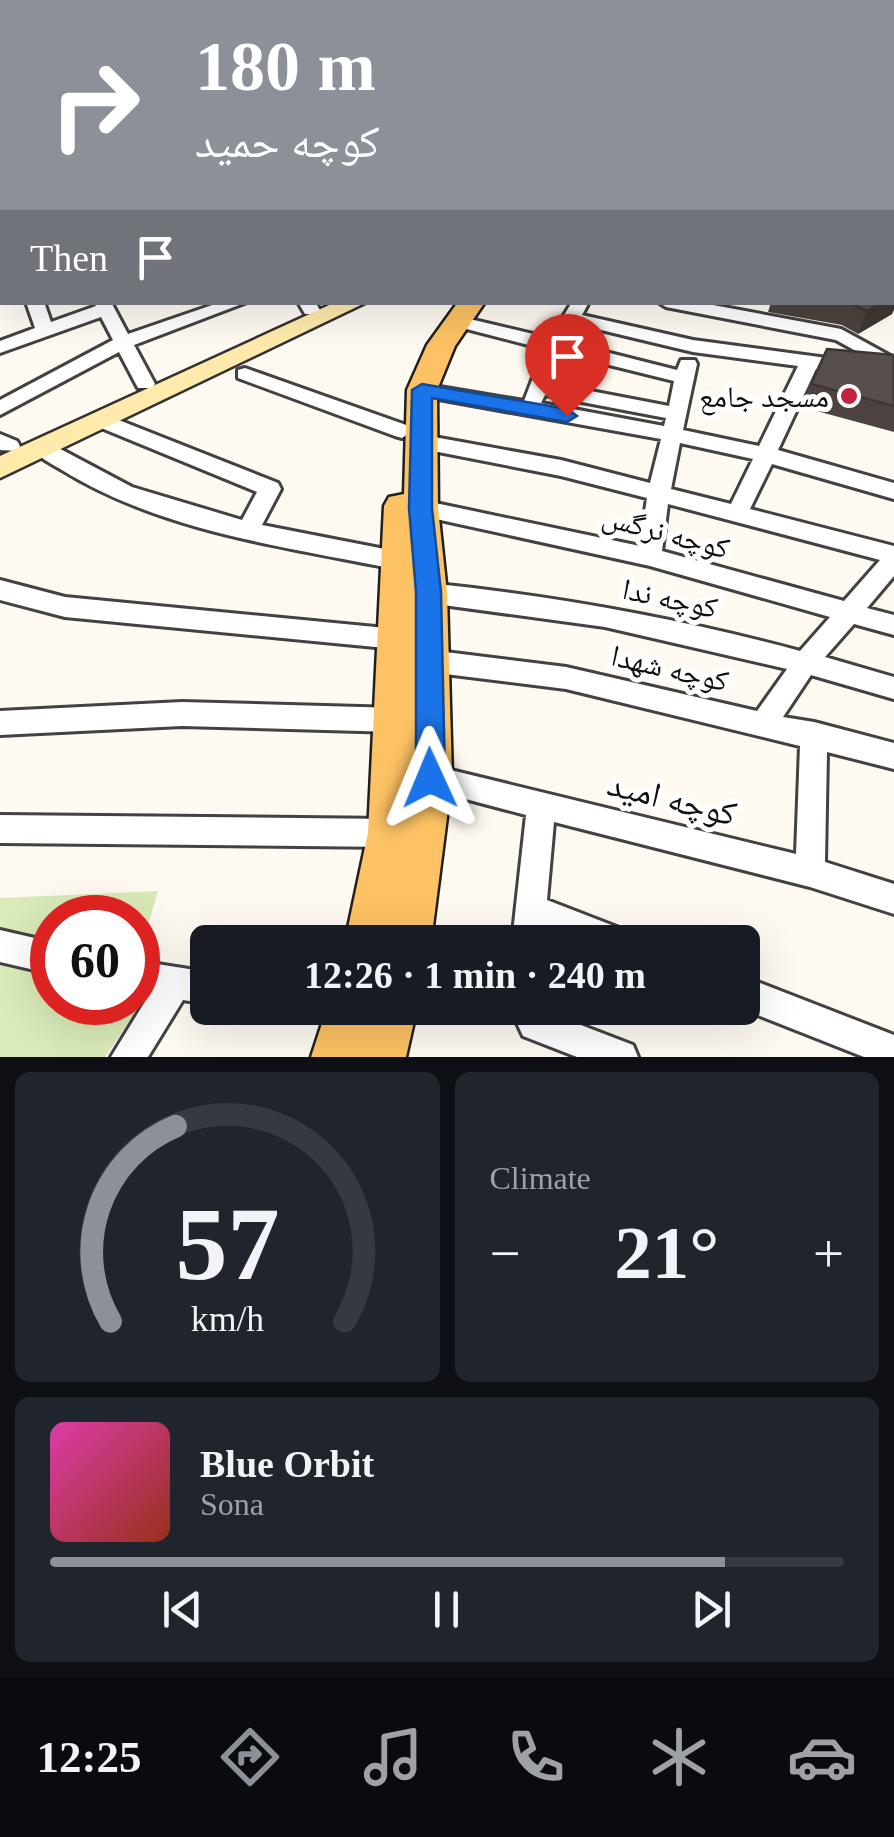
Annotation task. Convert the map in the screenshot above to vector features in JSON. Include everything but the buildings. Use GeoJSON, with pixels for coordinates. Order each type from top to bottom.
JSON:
{"type":"FeatureCollection","features":[{"type":"Feature","properties":{"kind":"main road"},"geometry":{"type":"LineString","coordinates":[[2,451],[315,305]]}},
{"type":"Feature","properties":{"kind":"main road"},"geometry":{"type":"LineString","coordinates":[[2,451],[42,448],[350,305]]}},
{"type":"Feature","properties":{"kind":"main road"},"geometry":{"type":"LineString","coordinates":[[372,925],[391,833],[400,561],[412,436],[428,369],[458,309]]}},
{"type":"Feature","properties":{"kind":"main road"},"geometry":{"type":"LineString","coordinates":[[408,925],[430,778],[430,661],[420,508],[412,436],[401,387],[404,371],[458,309]]}},
{"type":"Feature","properties":{"kind":"main road"},"geometry":{"type":"LineString","coordinates":[[338,1057],[348,1025]]}},
{"type":"Feature","properties":{"kind":"main road"},"geometry":{"type":"LineString","coordinates":[[378,1057],[387,1025]]}},
{"type":"Feature","properties":{"kind":"street"},"geometry":{"type":"LineString","coordinates":[[36,305],[44,331]]}},
{"type":"Feature","properties":{"kind":"street"},"geometry":{"type":"LineString","coordinates":[[0,408],[184,311],[221,305]]}},
{"type":"Feature","properties":{"kind":"street"},"geometry":{"type":"LineString","coordinates":[[682,305],[841,335],[893,366]]}},
{"type":"Feature","properties":{"kind":"street"},"geometry":{"type":"LineString","coordinates":[[0,347],[103,306],[145,384]]}},
{"type":"Feature","properties":{"kind":"street"},"geometry":{"type":"LineString","coordinates":[[458,309],[554,344],[685,378]]}},
{"type":"Feature","properties":{"kind":"street"},"geometry":{"type":"LineString","coordinates":[[531,408],[554,344],[576,310],[693,346],[874,370],[893,366]]}},
{"type":"Feature","properties":{"kind":"street"},"geometry":{"type":"LineString","coordinates":[[650,558],[659,492],[693,346]]}},
{"type":"Feature","properties":{"kind":"street"},"geometry":{"type":"LineString","coordinates":[[738,512],[810,361]]}},
{"type":"Feature","properties":{"kind":"street"},"geometry":{"type":"LineString","coordinates":[[245,374],[412,436],[659,492],[894,558],[806,662],[764,722]]}},
{"type":"Feature","properties":{"kind":"street"},"geometry":{"type":"LineString","coordinates":[[537,387],[676,425],[763,456],[825,468],[894,491]]}},
{"type":"Feature","properties":{"kind":"street"},"geometry":{"type":"LineString","coordinates":[[422,390],[676,425]]}},
{"type":"Feature","properties":{"kind":"street"},"geometry":{"type":"LineString","coordinates":[[101,420],[270,489],[248,530]]}},
{"type":"Feature","properties":{"kind":"street"},"geometry":{"type":"LineString","coordinates":[[42,448],[78,473],[131,495],[248,530],[400,561]]}},
{"type":"Feature","properties":{"kind":"street","name":"کوچه نرگس"},"geometry":{"type":"LineString","coordinates":[[420,508],[650,558],[894,626]]}},
{"type":"Feature","properties":{"kind":"street"},"geometry":{"type":"LineString","coordinates":[[0,590],[65,607],[396,639]]}},
{"type":"Feature","properties":{"kind":"street","name":"کوچه ندا"},"geometry":{"type":"LineString","coordinates":[[428,592],[576,612],[806,662],[894,688]]}},
{"type":"Feature","properties":{"kind":"street","name":"کوچه شهدا"},"geometry":{"type":"LineString","coordinates":[[430,661],[566,678],[764,722],[894,756]]}},
{"type":"Feature","properties":{"kind":"street"},"geometry":{"type":"LineString","coordinates":[[0,723],[182,714],[396,720]]}},
{"type":"Feature","properties":{"kind":"street"},"geometry":{"type":"LineString","coordinates":[[810,872],[814,734]]}},
{"type":"Feature","properties":{"kind":"street","name":"کوچه امید"},"geometry":{"type":"LineString","coordinates":[[430,778],[810,872],[894,899]]}},
{"type":"Feature","properties":{"kind":"street"},"geometry":{"type":"LineString","coordinates":[[530,925],[542,804]]}},
{"type":"Feature","properties":{"kind":"street"},"geometry":{"type":"LineString","coordinates":[[0,829],[391,833]]}},
{"type":"Feature","properties":{"kind":"street"},"geometry":{"type":"LineString","coordinates":[[531,910],[571,925]]}},
{"type":"Feature","properties":{"kind":"street"},"geometry":{"type":"LineString","coordinates":[[0,946],[30,953]]}},
{"type":"Feature","properties":{"kind":"street"},"geometry":{"type":"LineString","coordinates":[[160,981],[190,986]]}},
{"type":"Feature","properties":{"kind":"street"},"geometry":{"type":"LineString","coordinates":[[128,1057],[174,984]]}},
{"type":"Feature","properties":{"kind":"street"},"geometry":{"type":"LineString","coordinates":[[760,999],[894,1052]]}},
{"type":"Feature","properties":{"kind":"street"},"geometry":{"type":"LineString","coordinates":[[551,1025],[621,1057]]}},
{"type":"Feature","properties":{"kind":"green space"},"geometry":{"type":"Polygon","coordinates":[[[158,891],[157,895],[68,895],[158,891]]]}},
{"type":"Feature","properties":{"kind":"green space"},"geometry":{"type":"Polygon","coordinates":[[[30,897],[30,1025],[127,1025],[105,1057],[0,1057],[0,898],[30,897]]]}},
{"type":"Feature","properties":{"kind":"place","name":"مسجد جامع"},"geometry":{"type":"Point","coordinates":[849,396]}},
{"type":"Feature","properties":{"kind":"route"},"geometry":{"type":"LineString","coordinates":[[430,778],[428,592],[420,508],[422,390],[567,416]]}}]}
